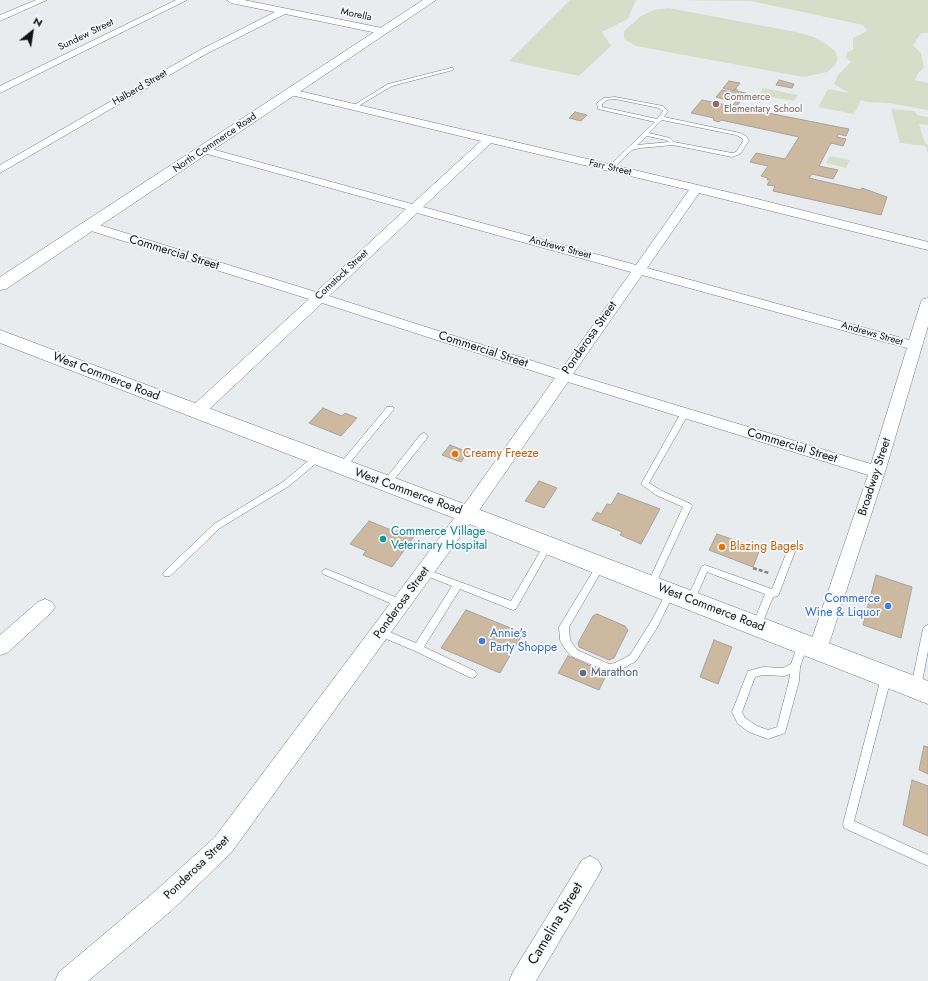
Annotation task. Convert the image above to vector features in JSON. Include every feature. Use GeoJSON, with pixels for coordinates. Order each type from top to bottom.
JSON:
{"type":"FeatureCollection","features":[{"type":"Feature","properties":{"kind":"main road","name":"North Commerce Road"},"geometry":{"type":"LineString","coordinates":[[0,285],[430,0]]}},
{"type":"Feature","properties":{"kind":"main road","name":"West Commerce Road"},"geometry":{"type":"LineString","coordinates":[[0,336],[341,468],[600,565],[922,691]]}},
{"type":"Feature","properties":{"kind":"street"},"geometry":{"type":"LineString","coordinates":[[0,18],[43,0]]}},
{"type":"Feature","properties":{"kind":"street","name":"Sundew Street"},"geometry":{"type":"LineString","coordinates":[[0,90],[183,0]]}},
{"type":"Feature","properties":{"kind":"street","name":"Morella"},"geometry":{"type":"LineString","coordinates":[[231,0],[382,31]]}},
{"type":"Feature","properties":{"kind":"street","name":"Halberd Street"},"geometry":{"type":"LineString","coordinates":[[0,170],[203,52],[283,11]]}},
{"type":"Feature","properties":{"kind":"street","name":"Farr Street"},"geometry":{"type":"LineString","coordinates":[[291,92],[928,246]]}},
{"type":"Feature","properties":{"kind":"street","name":"Comstock Street"},"geometry":{"type":"LineString","coordinates":[[196,412],[413,208],[489,139]]}},
{"type":"Feature","properties":{"kind":"street","name":"Andrews Street"},"geometry":{"type":"LineString","coordinates":[[204,150],[915,346]]}},
{"type":"Feature","properties":{"kind":"street","name":"Ponderosa Street"},"geometry":{"type":"LineString","coordinates":[[68,981],[162,902],[223,845],[467,514],[696,189]]}},
{"type":"Feature","properties":{"kind":"street","name":"Commercial Street"},"geometry":{"type":"LineString","coordinates":[[89,226],[318,297],[563,376],[877,472]]}},
{"type":"Feature","properties":{"kind":"street","name":"Broadway Street"},"geometry":{"type":"LineString","coordinates":[[810,647],[877,472],[928,302]]}},
{"type":"Feature","properties":{"kind":"street"},"geometry":{"type":"LineString","coordinates":[[0,647],[45,607]]}},
{"type":"Feature","properties":{"kind":"street","name":"Camelina Street"},"geometry":{"type":"LineString","coordinates":[[522,981],[590,868]]}},
{"type":"Feature","properties":{"kind":"lane"},"geometry":{"type":"LineString","coordinates":[[353,106],[390,86],[451,69]]}},
{"type":"Feature","properties":{"kind":"lane"},"geometry":{"type":"LineString","coordinates":[[610,168],[645,134],[659,119],[666,111],[663,108],[615,98],[606,99],[599,106],[606,110],[659,119],[738,134],[746,139],[738,153],[732,155],[673,143],[640,146],[630,149]]}},
{"type":"Feature","properties":{"kind":"lane"},"geometry":{"type":"LineString","coordinates":[[645,134],[668,139],[673,143]]}},
{"type":"Feature","properties":{"kind":"lane"},"geometry":{"type":"LineString","coordinates":[[341,468],[390,409]]}},
{"type":"Feature","properties":{"kind":"lane"},"geometry":{"type":"LineString","coordinates":[[600,565],[564,627],[565,640],[574,653],[609,668],[617,668],[633,658],[655,623],[670,593],[688,506],[659,494],[645,484],[685,413]]}},
{"type":"Feature","properties":{"kind":"lane"},"geometry":{"type":"LineString","coordinates":[[386,484],[424,436]]}},
{"type":"Feature","properties":{"kind":"lane"},"geometry":{"type":"LineString","coordinates":[[167,574],[217,526],[286,484],[317,458]]}},
{"type":"Feature","properties":{"kind":"lane"},"geometry":{"type":"LineString","coordinates":[[425,572],[513,606],[548,545]]}},
{"type":"Feature","properties":{"kind":"lane"},"geometry":{"type":"LineString","coordinates":[[670,593],[705,568],[775,594],[792,549]]}},
{"type":"Feature","properties":{"kind":"lane"},"geometry":{"type":"LineString","coordinates":[[326,572],[402,604]]}},
{"type":"Feature","properties":{"kind":"lane"},"geometry":{"type":"LineString","coordinates":[[418,648],[458,584]]}},
{"type":"Feature","properties":{"kind":"lane"},"geometry":{"type":"LineString","coordinates":[[756,626],[770,592]]}},
{"type":"Feature","properties":{"kind":"lane"},"geometry":{"type":"LineString","coordinates":[[922,691],[928,629]]}},
{"type":"Feature","properties":{"kind":"lane"},"geometry":{"type":"LineString","coordinates":[[380,632],[418,648],[472,674]]}},
{"type":"Feature","properties":{"kind":"lane"},"geometry":{"type":"LineString","coordinates":[[795,667],[794,682],[781,730],[768,735],[753,729],[741,721],[737,712],[751,674],[763,671],[784,672],[795,667],[810,647]]}},
{"type":"Feature","properties":{"kind":"lane"},"geometry":{"type":"LineString","coordinates":[[886,677],[848,824],[928,861]]}},
{"type":"Feature","properties":{"kind":"path"},"geometry":{"type":"LineString","coordinates":[[753,568],[770,574]]}},
{"type":"Feature","properties":{"kind":"green space"},"geometry":{"type":"Polygon","coordinates":[[[570,0],[636,0],[628,19],[602,32],[611,46],[579,76],[509,61],[570,0]]]}},
{"type":"Feature","properties":{"kind":"green space"},"geometry":{"type":"Polygon","coordinates":[[[668,0],[928,0],[928,33],[921,33],[913,45],[921,53],[924,68],[918,73],[915,80],[928,83],[928,110],[888,103],[866,102],[861,100],[854,114],[818,107],[828,89],[849,93],[834,84],[838,75],[851,62],[846,58],[847,52],[853,50],[853,38],[867,31],[863,25],[751,1],[668,0]]]}},
{"type":"Feature","properties":{"kind":"green space"},"geometry":{"type":"Polygon","coordinates":[[[669,8],[796,32],[814,37],[835,51],[838,58],[835,65],[827,72],[803,77],[636,46],[624,39],[624,31],[641,16],[654,10],[669,8]]]}},
{"type":"Feature","properties":{"kind":"green space"},"geometry":{"type":"Polygon","coordinates":[[[763,88],[798,95],[794,101],[759,95],[763,88]]]}},
{"type":"Feature","properties":{"kind":"green space"},"geometry":{"type":"Polygon","coordinates":[[[891,109],[915,111],[917,115],[928,117],[928,125],[919,124],[925,144],[928,144],[928,153],[925,146],[900,143],[891,109]]]}},
{"type":"Feature","properties":{"kind":"green space"},"geometry":{"type":"Polygon","coordinates":[[[830,156],[850,160],[846,168],[826,163],[830,156]]]}},
{"type":"Feature","properties":{"kind":"building"},"geometry":{"type":"Polygon","coordinates":[[[779,80],[794,84],[792,88],[776,85],[779,80]]]}},
{"type":"Feature","properties":{"kind":"building"},"geometry":{"type":"Polygon","coordinates":[[[729,81],[740,83],[734,91],[723,88],[729,81]]]}},
{"type":"Feature","properties":{"kind":"building"},"geometry":{"type":"Polygon","coordinates":[[[735,89],[746,93],[737,106],[733,105],[742,94],[731,94],[735,89]]]}},
{"type":"Feature","properties":{"kind":"building"},"geometry":{"type":"Polygon","coordinates":[[[722,90],[732,92],[726,100],[716,97],[722,90]]]}},
{"type":"Feature","properties":{"kind":"building"},"geometry":{"type":"Polygon","coordinates":[[[702,100],[849,129],[846,136],[838,134],[837,137],[846,139],[843,146],[831,143],[819,166],[838,170],[833,179],[812,174],[809,178],[861,190],[862,188],[887,197],[881,215],[773,191],[775,186],[767,185],[770,180],[767,180],[768,178],[761,176],[768,166],[750,162],[756,153],[785,159],[799,137],[721,120],[719,122],[713,120],[714,118],[691,113],[702,100]]]}},
{"type":"Feature","properties":{"kind":"building"},"geometry":{"type":"Polygon","coordinates":[[[575,112],[587,115],[581,121],[569,118],[575,112]]]}},
{"type":"Feature","properties":{"kind":"building"},"geometry":{"type":"Polygon","coordinates":[[[323,408],[342,416],[345,413],[357,418],[341,436],[309,423],[323,408]]]}},
{"type":"Feature","properties":{"kind":"building","name":"Creamy Freeze"},"geometry":{"type":"Polygon","coordinates":[[[450,445],[468,452],[461,462],[442,455],[450,445]]]}},
{"type":"Feature","properties":{"kind":"building"},"geometry":{"type":"Polygon","coordinates":[[[539,481],[557,488],[544,508],[525,501],[539,481]]]}},
{"type":"Feature","properties":{"kind":"building"},"geometry":{"type":"Polygon","coordinates":[[[618,493],[660,509],[641,544],[620,535],[622,532],[592,520],[597,512],[601,514],[607,504],[611,505],[618,493]]]}},
{"type":"Feature","properties":{"kind":"building","name":"Commerce Village Veterinary Hospital"},"geometry":{"type":"Polygon","coordinates":[[[369,521],[396,532],[399,528],[416,534],[392,567],[363,555],[366,551],[350,544],[369,521]]]}},
{"type":"Feature","properties":{"kind":"building"},"geometry":{"type":"Polygon","coordinates":[[[717,534],[760,549],[753,567],[709,550],[717,534]]]}},
{"type":"Feature","properties":{"kind":"building","name":"Commerce Wine & Liquor"},"geometry":{"type":"Polygon","coordinates":[[[876,575],[912,587],[901,638],[863,625],[876,575]]]}},
{"type":"Feature","properties":{"kind":"building","name":"Annie's Party Shoppe"},"geometry":{"type":"Polygon","coordinates":[[[466,610],[523,633],[500,673],[441,648],[466,610]]]}},
{"type":"Feature","properties":{"kind":"building"},"geometry":{"type":"Polygon","coordinates":[[[597,614],[625,626],[628,630],[614,658],[609,660],[579,647],[578,643],[593,616],[597,614]]]}},
{"type":"Feature","properties":{"kind":"building"},"geometry":{"type":"Polygon","coordinates":[[[714,640],[732,647],[718,684],[700,677],[714,640]]]}},
{"type":"Feature","properties":{"kind":"building","name":"Marathon"},"geometry":{"type":"Polygon","coordinates":[[[568,656],[607,673],[599,690],[558,673],[568,656]]]}},
{"type":"Feature","properties":{"kind":"building"},"geometry":{"type":"Polygon","coordinates":[[[924,746],[928,747],[928,774],[919,770],[924,746]]]}},
{"type":"Feature","properties":{"kind":"building"},"geometry":{"type":"Polygon","coordinates":[[[912,780],[928,786],[928,836],[903,825],[912,780]]]}},
{"type":"Feature","properties":{"kind":"place","name":"Commerce Elementary School"},"geometry":{"type":"Point","coordinates":[716,104]}},
{"type":"Feature","properties":{"kind":"place","name":"Creamy Freeze"},"geometry":{"type":"Point","coordinates":[455,454]}},
{"type":"Feature","properties":{"kind":"place","name":"Commerce Village Veterinary Hospital"},"geometry":{"type":"Point","coordinates":[383,539]}},
{"type":"Feature","properties":{"kind":"place","name":"Blazing Bagels"},"geometry":{"type":"Point","coordinates":[722,547]}},
{"type":"Feature","properties":{"kind":"place","name":"Commerce Wine & Liquor"},"geometry":{"type":"Point","coordinates":[888,606]}},
{"type":"Feature","properties":{"kind":"place","name":"Annie's Party Shoppe"},"geometry":{"type":"Point","coordinates":[482,641]}},
{"type":"Feature","properties":{"kind":"place","name":"Marathon"},"geometry":{"type":"Point","coordinates":[583,673]}}]}
